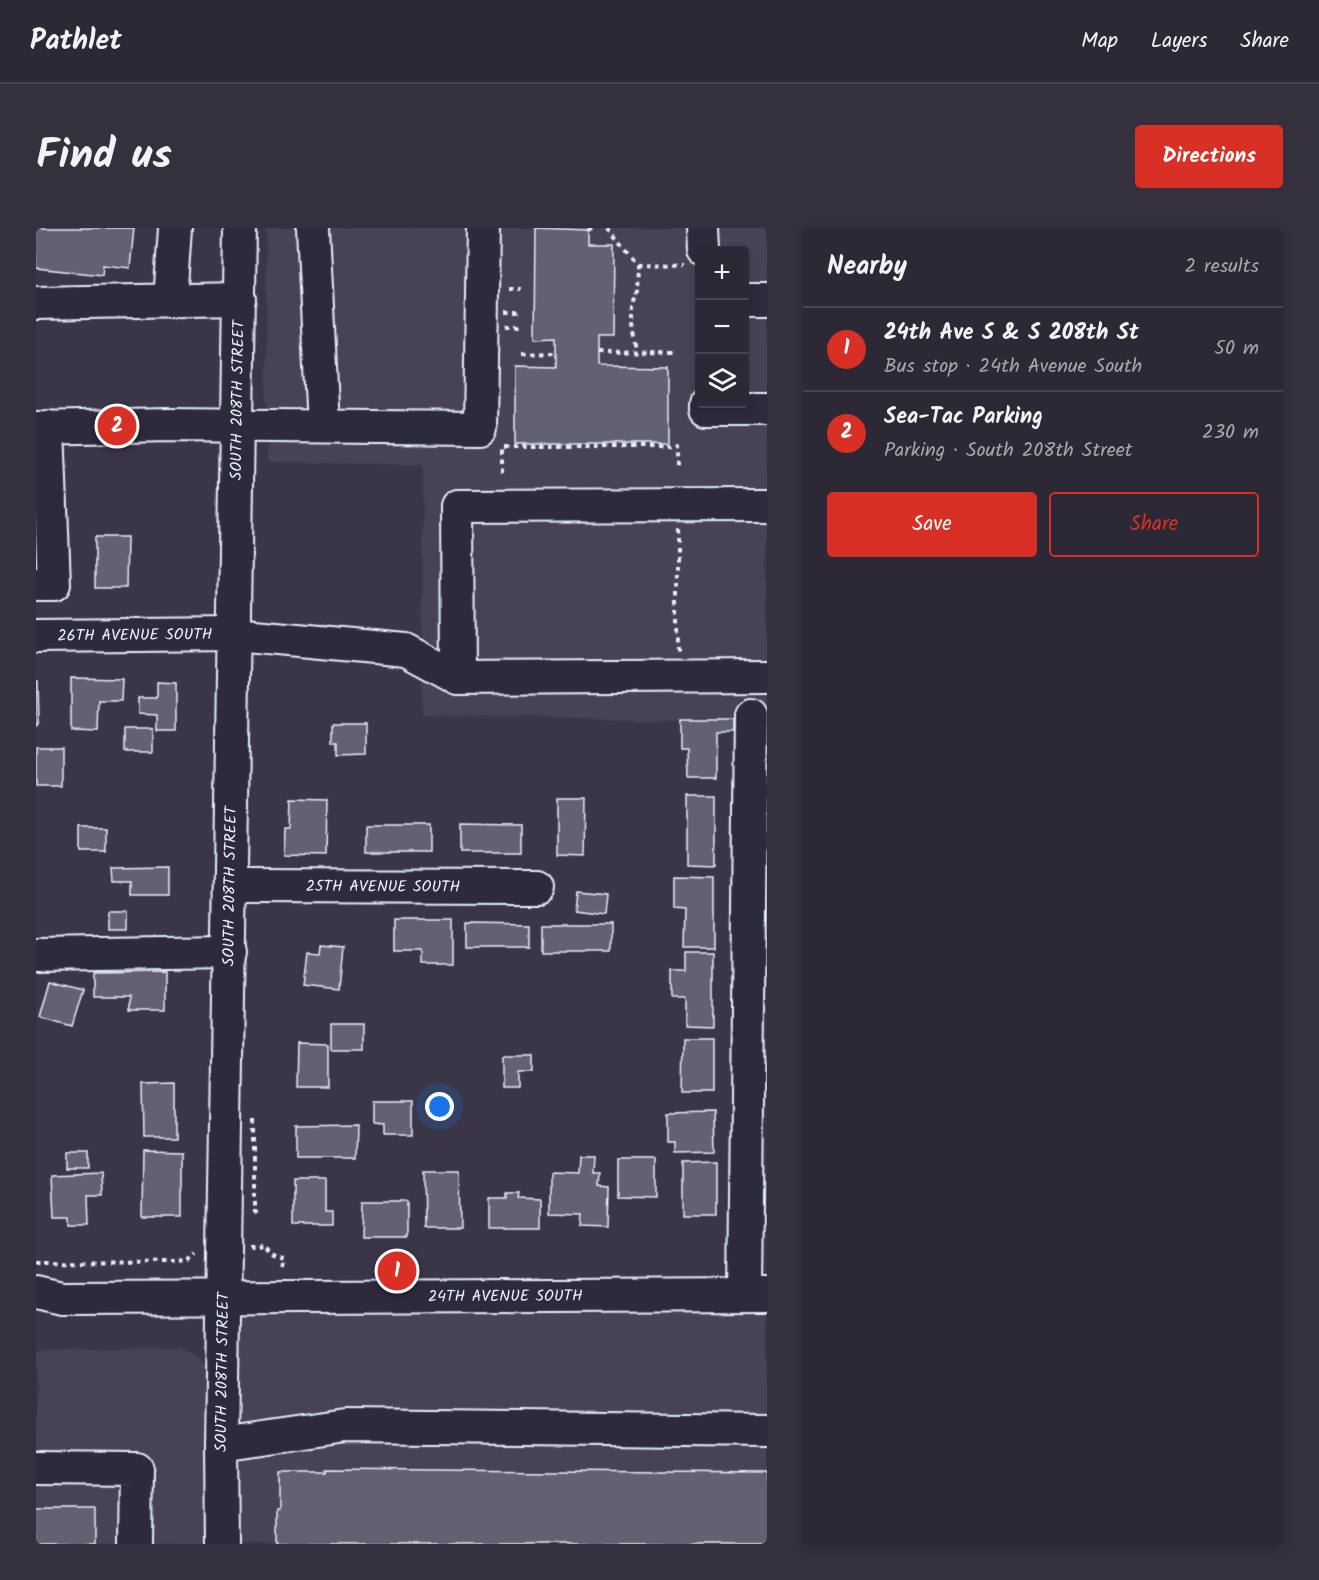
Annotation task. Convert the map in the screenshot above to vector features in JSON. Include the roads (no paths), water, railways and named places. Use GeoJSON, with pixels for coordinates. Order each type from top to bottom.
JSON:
{"type":"FeatureCollection","features":[{"type":"Feature","properties":{"kind":"street"},"geometry":{"type":"LineString","coordinates":[[170,301],[176,228]]}},
{"type":"Feature","properties":{"kind":"street","name":"SOUTH 208TH STREET"},"geometry":{"type":"LineString","coordinates":[[222,1544],[223,1297],[240,228]]}},
{"type":"Feature","properties":{"kind":"street"},"geometry":{"type":"LineString","coordinates":[[314,228],[323,426]]}},
{"type":"Feature","properties":{"kind":"street"},"geometry":{"type":"LineString","coordinates":[[36,584],[54,584],[42,428],[237,425],[480,428],[483,228]]}},
{"type":"Feature","properties":{"kind":"street"},"geometry":{"type":"LineString","coordinates":[[703,228],[704,246]]}},
{"type":"Feature","properties":{"kind":"street"},"geometry":{"type":"LineString","coordinates":[[36,303],[240,299]]}},
{"type":"Feature","properties":{"kind":"street"},"geometry":{"type":"LineString","coordinates":[[749,300],[767,300]]}},
{"type":"Feature","properties":{"kind":"street"},"geometry":{"type":"LineString","coordinates":[[706,408],[767,409]]}},
{"type":"Feature","properties":{"kind":"street"},"geometry":{"type":"LineString","coordinates":[[767,505],[456,506],[458,678],[767,676]]}},
{"type":"Feature","properties":{"kind":"street","name":"26TH AVENUE SOUTH"},"geometry":{"type":"LineString","coordinates":[[36,636],[234,634],[406,650],[458,678]]}},
{"type":"Feature","properties":{"kind":"street"},"geometry":{"type":"LineString","coordinates":[[751,715],[756,1294]]}},
{"type":"Feature","properties":{"kind":"street","name":"25TH AVENUE SOUTH"},"geometry":{"type":"LineString","coordinates":[[230,886],[537,887]]}},
{"type":"Feature","properties":{"kind":"street"},"geometry":{"type":"LineString","coordinates":[[36,955],[230,952]]}},
{"type":"Feature","properties":{"kind":"street","name":"24TH AVENUE SOUTH"},"geometry":{"type":"LineString","coordinates":[[45,1299],[756,1294]]}},
{"type":"Feature","properties":{"kind":"street"},"geometry":{"type":"LineString","coordinates":[[221,1444],[345,1426],[767,1431]]}},
{"type":"Feature","properties":{"kind":"street"},"geometry":{"type":"LineString","coordinates":[[36,1468],[137,1469],[136,1544]]}},
{"type":"Feature","properties":{"kind":"place","name":"Sea-Tac Parking"},"geometry":{"type":"Point","coordinates":[117,426]}},
{"type":"Feature","properties":{"kind":"place","name":"24th Ave S & S 208th St"},"geometry":{"type":"Point","coordinates":[397,1271]}}]}
